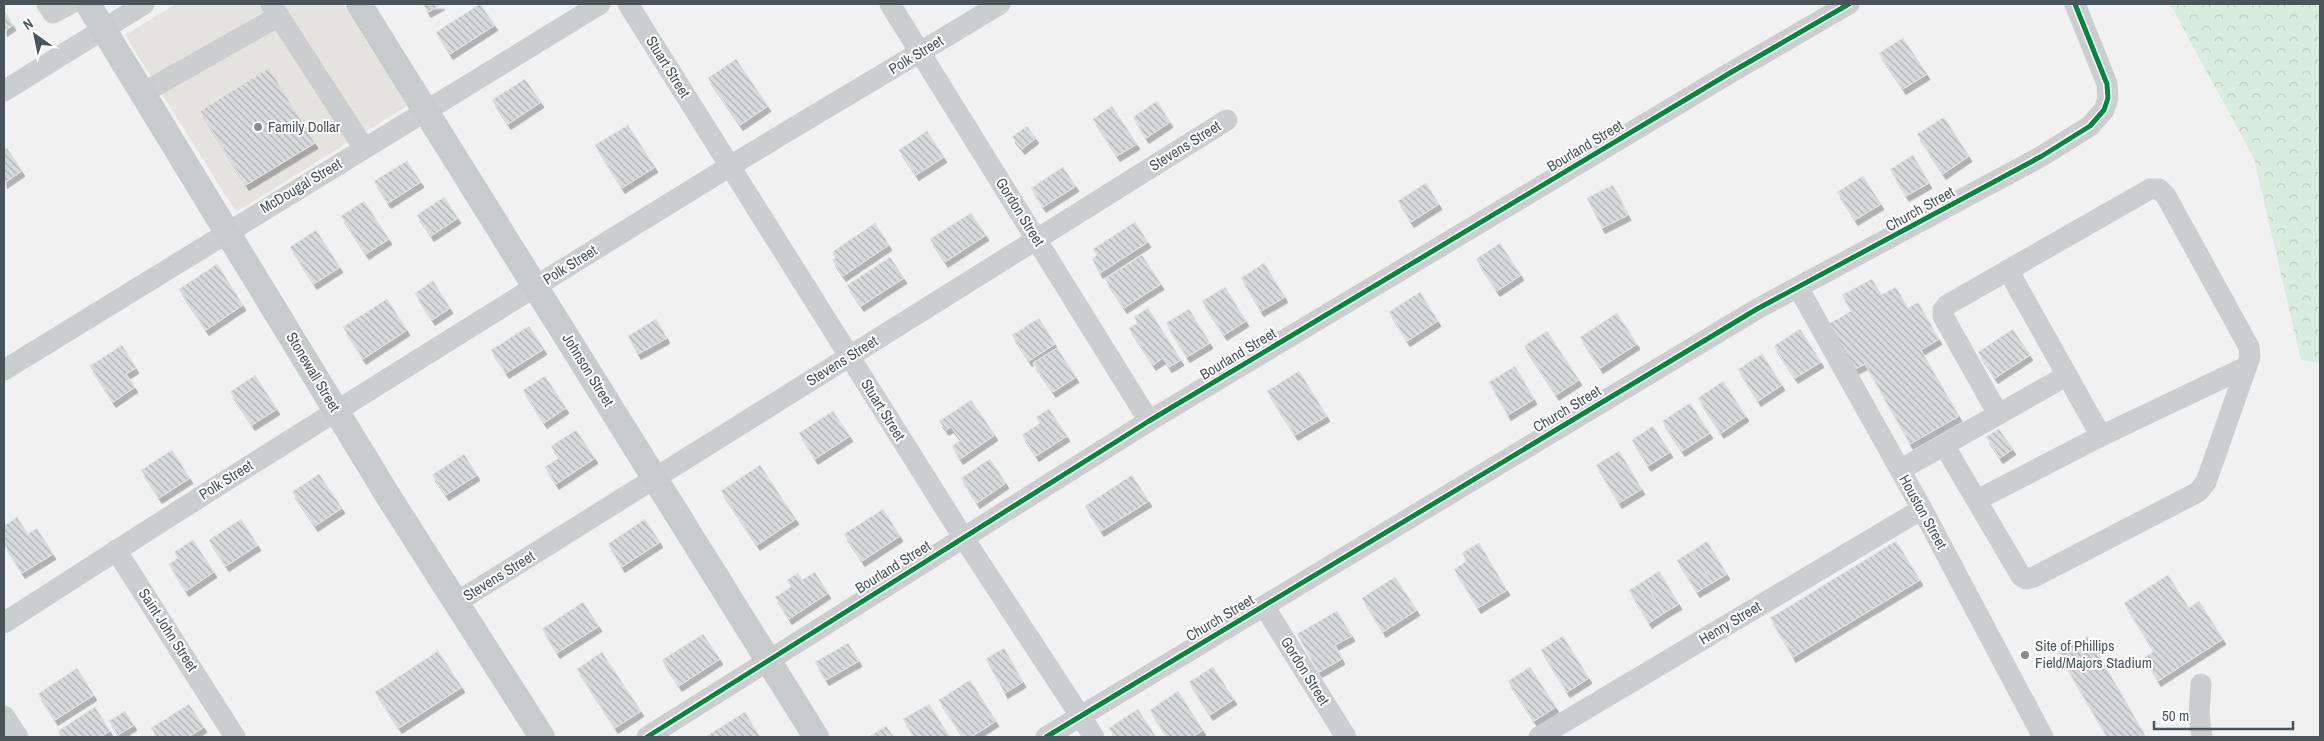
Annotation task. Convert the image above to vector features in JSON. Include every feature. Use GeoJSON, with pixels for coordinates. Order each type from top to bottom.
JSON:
{"type":"FeatureCollection","features":[{"type":"Feature","properties":{"kind":"main road","name":"Stonewall Street"},"geometry":{"type":"LineString","coordinates":[[88,4],[337,411],[542,737]]}},
{"type":"Feature","properties":{"kind":"main road","name":"Johnson Street"},"geometry":{"type":"LineString","coordinates":[[360,4],[816,737]]}},
{"type":"Feature","properties":{"kind":"street"},"geometry":{"type":"LineString","coordinates":[[47,4],[54,13],[70,4]]}},
{"type":"Feature","properties":{"kind":"street"},"geometry":{"type":"LineString","coordinates":[[4,91],[144,4]]}},
{"type":"Feature","properties":{"kind":"street","name":"McDougal Street"},"geometry":{"type":"LineString","coordinates":[[4,370],[600,4]]}},
{"type":"Feature","properties":{"kind":"street","name":"Stuart Street"},"geometry":{"type":"LineString","coordinates":[[628,4],[963,538],[1094,737]]}},
{"type":"Feature","properties":{"kind":"street","name":"Gordon Street"},"geometry":{"type":"LineString","coordinates":[[890,4],[1149,421]]}},
{"type":"Feature","properties":{"kind":"street","name":"Polk Street"},"geometry":{"type":"LineString","coordinates":[[116,550],[730,166],[1000,4]]}},
{"type":"Feature","properties":{"kind":"street","name":"Bourland Street"},"geometry":{"type":"LineString","coordinates":[[647,737],[1149,421],[1730,73],[1849,4]]}},
{"type":"Feature","properties":{"kind":"street","name":"Church Street"},"geometry":{"type":"LineString","coordinates":[[1046,737],[1757,309],[1799,289],[2042,156],[2090,126],[2104,110],[2108,98],[2107,84],[2076,4]]}},
{"type":"Feature","properties":{"kind":"street"},"geometry":{"type":"LineString","coordinates":[[143,93],[275,10],[364,148]]}},
{"type":"Feature","properties":{"kind":"street","name":"Stevens Street"},"geometry":{"type":"LineString","coordinates":[[457,602],[1227,120]]}},
{"type":"Feature","properties":{"kind":"street"},"geometry":{"type":"LineString","coordinates":[[1944,445],[2021,576],[2026,579],[2034,578],[2198,492],[2206,482],[2250,357],[2249,347],[2166,196],[2159,190],[2150,189],[1947,305],[1943,310],[1943,316],[1998,414]]}},
{"type":"Feature","properties":{"kind":"street"},"geometry":{"type":"LineString","coordinates":[[2008,270],[2101,436]]}},
{"type":"Feature","properties":{"kind":"street","name":"Houston Street"},"geometry":{"type":"LineString","coordinates":[[1799,289],[1922,510],[2043,737]]}},
{"type":"Feature","properties":{"kind":"street"},"geometry":{"type":"LineString","coordinates":[[1977,500],[2101,436],[2246,367]]}},
{"type":"Feature","properties":{"kind":"street"},"geometry":{"type":"LineString","coordinates":[[1900,470],[2066,376]]}},
{"type":"Feature","properties":{"kind":"street","name":"Henry Street"},"geometry":{"type":"LineString","coordinates":[[1539,737],[1922,510]]}},
{"type":"Feature","properties":{"kind":"street"},"geometry":{"type":"LineString","coordinates":[[4,623],[116,550]]}},
{"type":"Feature","properties":{"kind":"street","name":"Saint John Street"},"geometry":{"type":"LineString","coordinates":[[116,550],[236,737]]}},
{"type":"Feature","properties":{"kind":"street","name":"Gordon Street"},"geometry":{"type":"LineString","coordinates":[[1264,606],[1346,737]]}},
{"type":"Feature","properties":{"kind":"street"},"geometry":{"type":"LineString","coordinates":[[2201,684],[2199,714],[2202,737]]}},
{"type":"Feature","properties":{"kind":"street"},"geometry":{"type":"LineString","coordinates":[[4,716],[18,737]]}},
{"type":"Feature","properties":{"kind":"shaded area"},"geometry":{"type":"Polygon","coordinates":[[[176,4],[343,4],[407,106],[236,212],[125,35],[176,4]]]}},
{"type":"Feature","properties":{"kind":"green space"},"geometry":{"type":"Polygon","coordinates":[[[2170,4],[2320,4],[2320,363],[2301,360],[2254,159],[2170,4]]]}},
{"type":"Feature","properties":{"kind":"building"},"geometry":{"type":"Polygon","coordinates":[[[423,4],[442,4],[428,12],[423,4]]]}},
{"type":"Feature","properties":{"kind":"building"},"geometry":{"type":"Polygon","coordinates":[[[480,4],[495,25],[450,54],[436,32],[480,4]]]}},
{"type":"Feature","properties":{"kind":"building"},"geometry":{"type":"Polygon","coordinates":[[[4,10],[13,25],[4,31],[4,10]]]}},
{"type":"Feature","properties":{"kind":"building"},"geometry":{"type":"Polygon","coordinates":[[[1903,38],[1927,74],[1903,89],[1879,53],[1903,38]]]}},
{"type":"Feature","properties":{"kind":"building"},"geometry":{"type":"Polygon","coordinates":[[[736,59],[768,106],[740,125],[708,78],[736,59]]]}},
{"type":"Feature","properties":{"kind":"building","name":"Family Dollar"},"geometry":{"type":"Polygon","coordinates":[[[269,68],[315,143],[246,185],[200,111],[269,68]]]}},
{"type":"Feature","properties":{"kind":"building"},"geometry":{"type":"Polygon","coordinates":[[[525,79],[541,102],[508,124],[492,100],[525,79]]]}},
{"type":"Feature","properties":{"kind":"building"},"geometry":{"type":"Polygon","coordinates":[[[1157,101],[1170,122],[1146,138],[1133,117],[1157,101]]]}},
{"type":"Feature","properties":{"kind":"building"},"geometry":{"type":"Polygon","coordinates":[[[1112,106],[1137,144],[1117,156],[1093,119],[1112,106]]]}},
{"type":"Feature","properties":{"kind":"building"},"geometry":{"type":"Polygon","coordinates":[[[1944,117],[1969,156],[1943,174],[1917,134],[1944,117]]]}},
{"type":"Feature","properties":{"kind":"building"},"geometry":{"type":"Polygon","coordinates":[[[628,125],[655,167],[622,188],[595,145],[628,125]]]}},
{"type":"Feature","properties":{"kind":"building"},"geometry":{"type":"Polygon","coordinates":[[[1027,126],[1036,138],[1022,149],[1012,137],[1027,126]]]}},
{"type":"Feature","properties":{"kind":"building"},"geometry":{"type":"Polygon","coordinates":[[[927,131],[944,157],[916,175],[899,150],[927,131]]]}},
{"type":"Feature","properties":{"kind":"building"},"geometry":{"type":"Polygon","coordinates":[[[7,148],[22,171],[4,183],[4,150],[7,148]]]}},
{"type":"Feature","properties":{"kind":"building"},"geometry":{"type":"Polygon","coordinates":[[[1913,155],[1929,183],[1906,196],[1890,169],[1913,155]]]}},
{"type":"Feature","properties":{"kind":"building"},"geometry":{"type":"Polygon","coordinates":[[[407,161],[421,182],[388,203],[374,181],[407,161]]]}},
{"type":"Feature","properties":{"kind":"building"},"geometry":{"type":"Polygon","coordinates":[[[1063,167],[1076,186],[1043,207],[1031,188],[1063,167]]]}},
{"type":"Feature","properties":{"kind":"building"},"geometry":{"type":"Polygon","coordinates":[[[1863,176],[1881,204],[1855,220],[1837,192],[1863,176]]]}},
{"type":"Feature","properties":{"kind":"building"},"geometry":{"type":"Polygon","coordinates":[[[1426,183],[1439,204],[1411,222],[1398,201],[1426,183]]]}},
{"type":"Feature","properties":{"kind":"building"},"geometry":{"type":"Polygon","coordinates":[[[1613,185],[1628,215],[1602,228],[1587,198],[1613,185]]]}},
{"type":"Feature","properties":{"kind":"building"},"geometry":{"type":"Polygon","coordinates":[[[444,197],[458,218],[431,236],[417,215],[444,197]]]}},
{"type":"Feature","properties":{"kind":"building"},"geometry":{"type":"Polygon","coordinates":[[[364,201],[389,239],[366,254],[341,216],[364,201]]]}},
{"type":"Feature","properties":{"kind":"building"},"geometry":{"type":"Polygon","coordinates":[[[971,213],[986,235],[945,262],[930,239],[971,213]]]}},
{"type":"Feature","properties":{"kind":"building"},"geometry":{"type":"Polygon","coordinates":[[[1135,222],[1148,242],[1100,273],[1092,259],[1097,255],[1093,249],[1135,222]]]}},
{"type":"Feature","properties":{"kind":"building"},"geometry":{"type":"Polygon","coordinates":[[[875,223],[889,245],[843,276],[832,260],[836,258],[832,252],[875,223]]]}},
{"type":"Feature","properties":{"kind":"building"},"geometry":{"type":"Polygon","coordinates":[[[316,230],[340,267],[314,284],[290,247],[316,230]]]}},
{"type":"Feature","properties":{"kind":"building"},"geometry":{"type":"Polygon","coordinates":[[[1500,243],[1521,275],[1497,291],[1476,259],[1500,243]]]}},
{"type":"Feature","properties":{"kind":"building"},"geometry":{"type":"Polygon","coordinates":[[[1142,255],[1161,284],[1124,308],[1105,279],[1142,255]]]}},
{"type":"Feature","properties":{"kind":"building"},"geometry":{"type":"Polygon","coordinates":[[[890,257],[904,278],[861,306],[847,285],[890,257]]]}},
{"type":"Feature","properties":{"kind":"building"},"geometry":{"type":"Polygon","coordinates":[[[1264,263],[1285,297],[1261,311],[1241,278],[1264,263]]]}},
{"type":"Feature","properties":{"kind":"building"},"geometry":{"type":"Polygon","coordinates":[[[217,264],[243,305],[206,330],[179,289],[217,264]]]}},
{"type":"Feature","properties":{"kind":"building"},"geometry":{"type":"Polygon","coordinates":[[[1872,279],[1881,295],[1896,287],[1908,308],[1918,302],[1939,339],[1921,350],[1959,416],[1910,444],[1865,364],[1853,370],[1827,325],[1851,311],[1842,295],[1872,279]]]}},
{"type":"Feature","properties":{"kind":"building"},"geometry":{"type":"Polygon","coordinates":[[[433,281],[450,308],[432,320],[415,293],[433,281]]]}},
{"type":"Feature","properties":{"kind":"building"},"geometry":{"type":"Polygon","coordinates":[[[1225,287],[1246,321],[1224,335],[1202,301],[1225,287]]]}},
{"type":"Feature","properties":{"kind":"building"},"geometry":{"type":"Polygon","coordinates":[[[1420,292],[1438,321],[1407,341],[1389,312],[1420,292]]]}},
{"type":"Feature","properties":{"kind":"building"},"geometry":{"type":"Polygon","coordinates":[[[387,299],[407,330],[363,359],[343,327],[387,299]]]}},
{"type":"Feature","properties":{"kind":"building"},"geometry":{"type":"Polygon","coordinates":[[[1148,308],[1181,360],[1169,367],[1163,358],[1153,365],[1129,328],[1138,323],[1134,317],[1148,308]]]}},
{"type":"Feature","properties":{"kind":"building"},"geometry":{"type":"Polygon","coordinates":[[[1189,309],[1210,343],[1187,357],[1166,323],[1189,309]]]}},
{"type":"Feature","properties":{"kind":"building"},"geometry":{"type":"Polygon","coordinates":[[[1617,313],[1637,344],[1600,368],[1580,337],[1617,313]]]}},
{"type":"Feature","properties":{"kind":"building"},"geometry":{"type":"Polygon","coordinates":[[[1039,318],[1055,344],[1029,361],[1012,335],[1039,318]]]}},
{"type":"Feature","properties":{"kind":"building"},"geometry":{"type":"Polygon","coordinates":[[[656,319],[667,338],[638,354],[628,336],[656,319]]]}},
{"type":"Feature","properties":{"kind":"building"},"geometry":{"type":"Polygon","coordinates":[[[529,326],[544,349],[506,373],[491,350],[529,326]]]}},
{"type":"Feature","properties":{"kind":"building"},"geometry":{"type":"Polygon","coordinates":[[[1800,329],[1821,362],[1795,378],[1774,346],[1800,329]]]}},
{"type":"Feature","properties":{"kind":"building"},"geometry":{"type":"Polygon","coordinates":[[[2013,329],[2030,355],[1995,378],[1978,352],[2013,329]]]}},
{"type":"Feature","properties":{"kind":"building"},"geometry":{"type":"Polygon","coordinates":[[[1547,331],[1579,380],[1556,395],[1524,346],[1547,331]]]}},
{"type":"Feature","properties":{"kind":"building"},"geometry":{"type":"Polygon","coordinates":[[[122,345],[136,368],[126,374],[135,387],[113,402],[90,366],[122,345]]]}},
{"type":"Feature","properties":{"kind":"building"},"geometry":{"type":"Polygon","coordinates":[[[1057,348],[1076,377],[1053,392],[1033,363],[1057,348]]]}},
{"type":"Feature","properties":{"kind":"building"},"geometry":{"type":"Polygon","coordinates":[[[1762,354],[1782,385],[1758,401],[1738,369],[1762,354]]]}},
{"type":"Feature","properties":{"kind":"building"},"geometry":{"type":"Polygon","coordinates":[[[1515,366],[1534,399],[1508,415],[1489,382],[1515,366]]]}},
{"type":"Feature","properties":{"kind":"building"},"geometry":{"type":"Polygon","coordinates":[[[1299,371],[1327,416],[1295,435],[1267,391],[1299,371]]]}},
{"type":"Feature","properties":{"kind":"building"},"geometry":{"type":"Polygon","coordinates":[[[255,375],[277,409],[252,425],[230,392],[255,375]]]}},
{"type":"Feature","properties":{"kind":"building"},"geometry":{"type":"Polygon","coordinates":[[[545,376],[566,408],[544,423],[523,390],[545,376]]]}},
{"type":"Feature","properties":{"kind":"building"},"geometry":{"type":"Polygon","coordinates":[[[1723,381],[1746,416],[1721,433],[1698,398],[1723,381]]]}},
{"type":"Feature","properties":{"kind":"building"},"geometry":{"type":"Polygon","coordinates":[[[971,400],[995,435],[960,459],[952,446],[961,440],[951,427],[946,430],[939,421],[971,400]]]}},
{"type":"Feature","properties":{"kind":"building"},"geometry":{"type":"Polygon","coordinates":[[[1690,403],[1710,433],[1682,451],[1662,421],[1690,403]]]}},
{"type":"Feature","properties":{"kind":"building"},"geometry":{"type":"Polygon","coordinates":[[[1049,409],[1067,436],[1036,456],[1022,435],[1040,423],[1036,417],[1049,409]]]}},
{"type":"Feature","properties":{"kind":"building"},"geometry":{"type":"Polygon","coordinates":[[[833,411],[850,436],[815,459],[799,433],[833,411]]]}},
{"type":"Feature","properties":{"kind":"building"},"geometry":{"type":"Polygon","coordinates":[[[1653,426],[1670,452],[1648,466],[1632,440],[1653,426]]]}},
{"type":"Feature","properties":{"kind":"building"},"geometry":{"type":"Polygon","coordinates":[[[1999,429],[2013,449],[2000,458],[1986,437],[1999,429]]]}},
{"type":"Feature","properties":{"kind":"building"},"geometry":{"type":"Polygon","coordinates":[[[576,430],[595,458],[556,484],[545,467],[559,458],[551,446],[576,430]]]}},
{"type":"Feature","properties":{"kind":"building"},"geometry":{"type":"Polygon","coordinates":[[[172,450],[190,478],[159,498],[141,470],[172,450]]]}},
{"type":"Feature","properties":{"kind":"building"},"geometry":{"type":"Polygon","coordinates":[[[1619,451],[1642,489],[1619,503],[1596,465],[1619,451]]]}},
{"type":"Feature","properties":{"kind":"building"},"geometry":{"type":"Polygon","coordinates":[[[464,454],[477,475],[446,495],[432,475],[464,454]]]}},
{"type":"Feature","properties":{"kind":"building"},"geometry":{"type":"Polygon","coordinates":[[[990,459],[1006,483],[977,503],[961,478],[990,459]]]}},
{"type":"Feature","properties":{"kind":"building"},"geometry":{"type":"Polygon","coordinates":[[[760,465],[796,519],[757,545],[721,491],[760,465]]]}},
{"type":"Feature","properties":{"kind":"building"},"geometry":{"type":"Polygon","coordinates":[[[319,474],[342,508],[315,526],[292,492],[319,474]]]}},
{"type":"Feature","properties":{"kind":"building"},"geometry":{"type":"Polygon","coordinates":[[[1132,475],[1149,501],[1101,531],[1085,506],[1132,475]]]}},
{"type":"Feature","properties":{"kind":"building"},"geometry":{"type":"Polygon","coordinates":[[[883,509],[900,536],[862,561],[844,534],[883,509]]]}},
{"type":"Feature","properties":{"kind":"building"},"geometry":{"type":"Polygon","coordinates":[[[17,517],[28,534],[37,528],[53,554],[22,573],[4,544],[4,526],[17,517]]]}},
{"type":"Feature","properties":{"kind":"building"},"geometry":{"type":"Polygon","coordinates":[[[241,519],[258,545],[226,566],[209,540],[241,519]]]}},
{"type":"Feature","properties":{"kind":"building"},"geometry":{"type":"Polygon","coordinates":[[[645,519],[660,542],[622,567],[608,544],[645,519]]]}},
{"type":"Feature","properties":{"kind":"building"},"geometry":{"type":"Polygon","coordinates":[[[193,540],[214,572],[186,591],[169,564],[178,558],[174,552],[193,540]]]}},
{"type":"Feature","properties":{"kind":"building"},"geometry":{"type":"Polygon","coordinates":[[[1707,541],[1727,574],[1712,583],[1692,551],[1707,541]]]}},
{"type":"Feature","properties":{"kind":"building"},"geometry":{"type":"Polygon","coordinates":[[[1896,541],[1920,580],[1793,657],[1770,618],[1896,541]]]}},
{"type":"Feature","properties":{"kind":"building"},"geometry":{"type":"Polygon","coordinates":[[[1479,543],[1507,590],[1478,608],[1454,569],[1467,561],[1462,553],[1479,543]]]}},
{"type":"Feature","properties":{"kind":"building"},"geometry":{"type":"Polygon","coordinates":[[[1692,551],[1712,583],[1697,592],[1677,560],[1692,551]]]}},
{"type":"Feature","properties":{"kind":"building"},"geometry":{"type":"Polygon","coordinates":[[[1659,571],[1679,604],[1664,613],[1644,581],[1659,571]]]}},
{"type":"Feature","properties":{"kind":"building"},"geometry":{"type":"Polygon","coordinates":[[[815,572],[828,593],[789,619],[775,597],[791,587],[787,580],[798,573],[802,580],[815,572]]]}},
{"type":"Feature","properties":{"kind":"building"},"geometry":{"type":"Polygon","coordinates":[[[2168,575],[2189,608],[2199,601],[2223,639],[2158,681],[2144,658],[2154,651],[2124,603],[2168,575]]]}},
{"type":"Feature","properties":{"kind":"building"},"geometry":{"type":"Polygon","coordinates":[[[1395,577],[1417,610],[1383,632],[1362,598],[1395,577]]]}},
{"type":"Feature","properties":{"kind":"building"},"geometry":{"type":"Polygon","coordinates":[[[1644,581],[1664,613],[1649,623],[1629,590],[1644,581]]]}},
{"type":"Feature","properties":{"kind":"building"},"geometry":{"type":"Polygon","coordinates":[[[583,602],[599,626],[557,653],[542,629],[583,602]]]}},
{"type":"Feature","properties":{"kind":"building"},"geometry":{"type":"Polygon","coordinates":[[[1337,611],[1352,636],[1335,645],[1342,659],[1319,672],[1297,634],[1337,611]]]}},
{"type":"Feature","properties":{"kind":"building"},"geometry":{"type":"Polygon","coordinates":[[[703,634],[720,659],[679,686],[662,660],[703,634]]]}},
{"type":"Feature","properties":{"kind":"building"},"geometry":{"type":"Polygon","coordinates":[[[1563,636],[1589,678],[1567,692],[1541,650],[1563,636]]]}},
{"type":"Feature","properties":{"kind":"building"},"geometry":{"type":"Polygon","coordinates":[[[2088,636],[2146,737],[2107,737],[2058,653],[2088,636]]]}},
{"type":"Feature","properties":{"kind":"building"},"geometry":{"type":"Polygon","coordinates":[[[848,643],[859,661],[826,680],[815,662],[848,643]]]}},
{"type":"Feature","properties":{"kind":"building"},"geometry":{"type":"Polygon","coordinates":[[[1004,648],[1023,682],[1005,693],[986,659],[1004,648]]]}},
{"type":"Feature","properties":{"kind":"building"},"geometry":{"type":"Polygon","coordinates":[[[438,651],[462,687],[399,728],[375,692],[438,651]]]}},
{"type":"Feature","properties":{"kind":"building"},"geometry":{"type":"Polygon","coordinates":[[[602,652],[641,711],[615,728],[577,669],[602,652]]]}},
{"type":"Feature","properties":{"kind":"building"},"geometry":{"type":"Polygon","coordinates":[[[1213,667],[1234,699],[1210,715],[1189,682],[1213,667]]]}},
{"type":"Feature","properties":{"kind":"building"},"geometry":{"type":"Polygon","coordinates":[[[1530,667],[1556,707],[1534,721],[1508,681],[1530,667]]]}},
{"type":"Feature","properties":{"kind":"building"},"geometry":{"type":"Polygon","coordinates":[[[77,668],[94,695],[55,720],[38,694],[77,668]]]}},
{"type":"Feature","properties":{"kind":"building"},"geometry":{"type":"Polygon","coordinates":[[[970,680],[996,721],[971,737],[963,737],[939,700],[970,680]]]}},
{"type":"Feature","properties":{"kind":"building"},"geometry":{"type":"Polygon","coordinates":[[[1178,691],[1203,730],[1192,737],[1167,737],[1150,710],[1178,691]]]}},
{"type":"Feature","properties":{"kind":"building"},"geometry":{"type":"Polygon","coordinates":[[[189,704],[204,727],[188,737],[157,737],[151,728],[189,704]]]}},
{"type":"Feature","properties":{"kind":"building"},"geometry":{"type":"Polygon","coordinates":[[[929,704],[950,737],[914,737],[903,719],[929,704]]]}},
{"type":"Feature","properties":{"kind":"building"},"geometry":{"type":"Polygon","coordinates":[[[95,707],[110,731],[100,737],[61,737],[58,731],[95,707]]]}},
{"type":"Feature","properties":{"kind":"building"},"geometry":{"type":"Polygon","coordinates":[[[1138,709],[1156,737],[1115,737],[1109,728],[1138,709]]]}},
{"type":"Feature","properties":{"kind":"building"},"geometry":{"type":"Polygon","coordinates":[[[125,711],[134,725],[118,735],[109,721],[125,711]]]}},
{"type":"Feature","properties":{"kind":"building"},"geometry":{"type":"Polygon","coordinates":[[[745,712],[760,737],[705,737],[745,712]]]}},
{"type":"Feature","properties":{"kind":"building"},"geometry":{"type":"Polygon","coordinates":[[[886,726],[894,737],[868,737],[886,726]]]}},
{"type":"Feature","properties":{"kind":"cycle path"},"geometry":{"type":"LineString","coordinates":[[647,737],[1149,421],[1730,73],[1849,4]]}},
{"type":"Feature","properties":{"kind":"cycle path"},"geometry":{"type":"LineString","coordinates":[[1046,737],[1757,309],[2042,156],[2090,126],[2104,110],[2108,98],[2107,84],[2075,4]]}},
{"type":"Feature","properties":{"kind":"place","name":"Family Dollar"},"geometry":{"type":"Point","coordinates":[258,127]}},
{"type":"Feature","properties":{"kind":"place","name":"Site of Phillips Field/Majors Stadium"},"geometry":{"type":"Point","coordinates":[2025,655]}}]}
